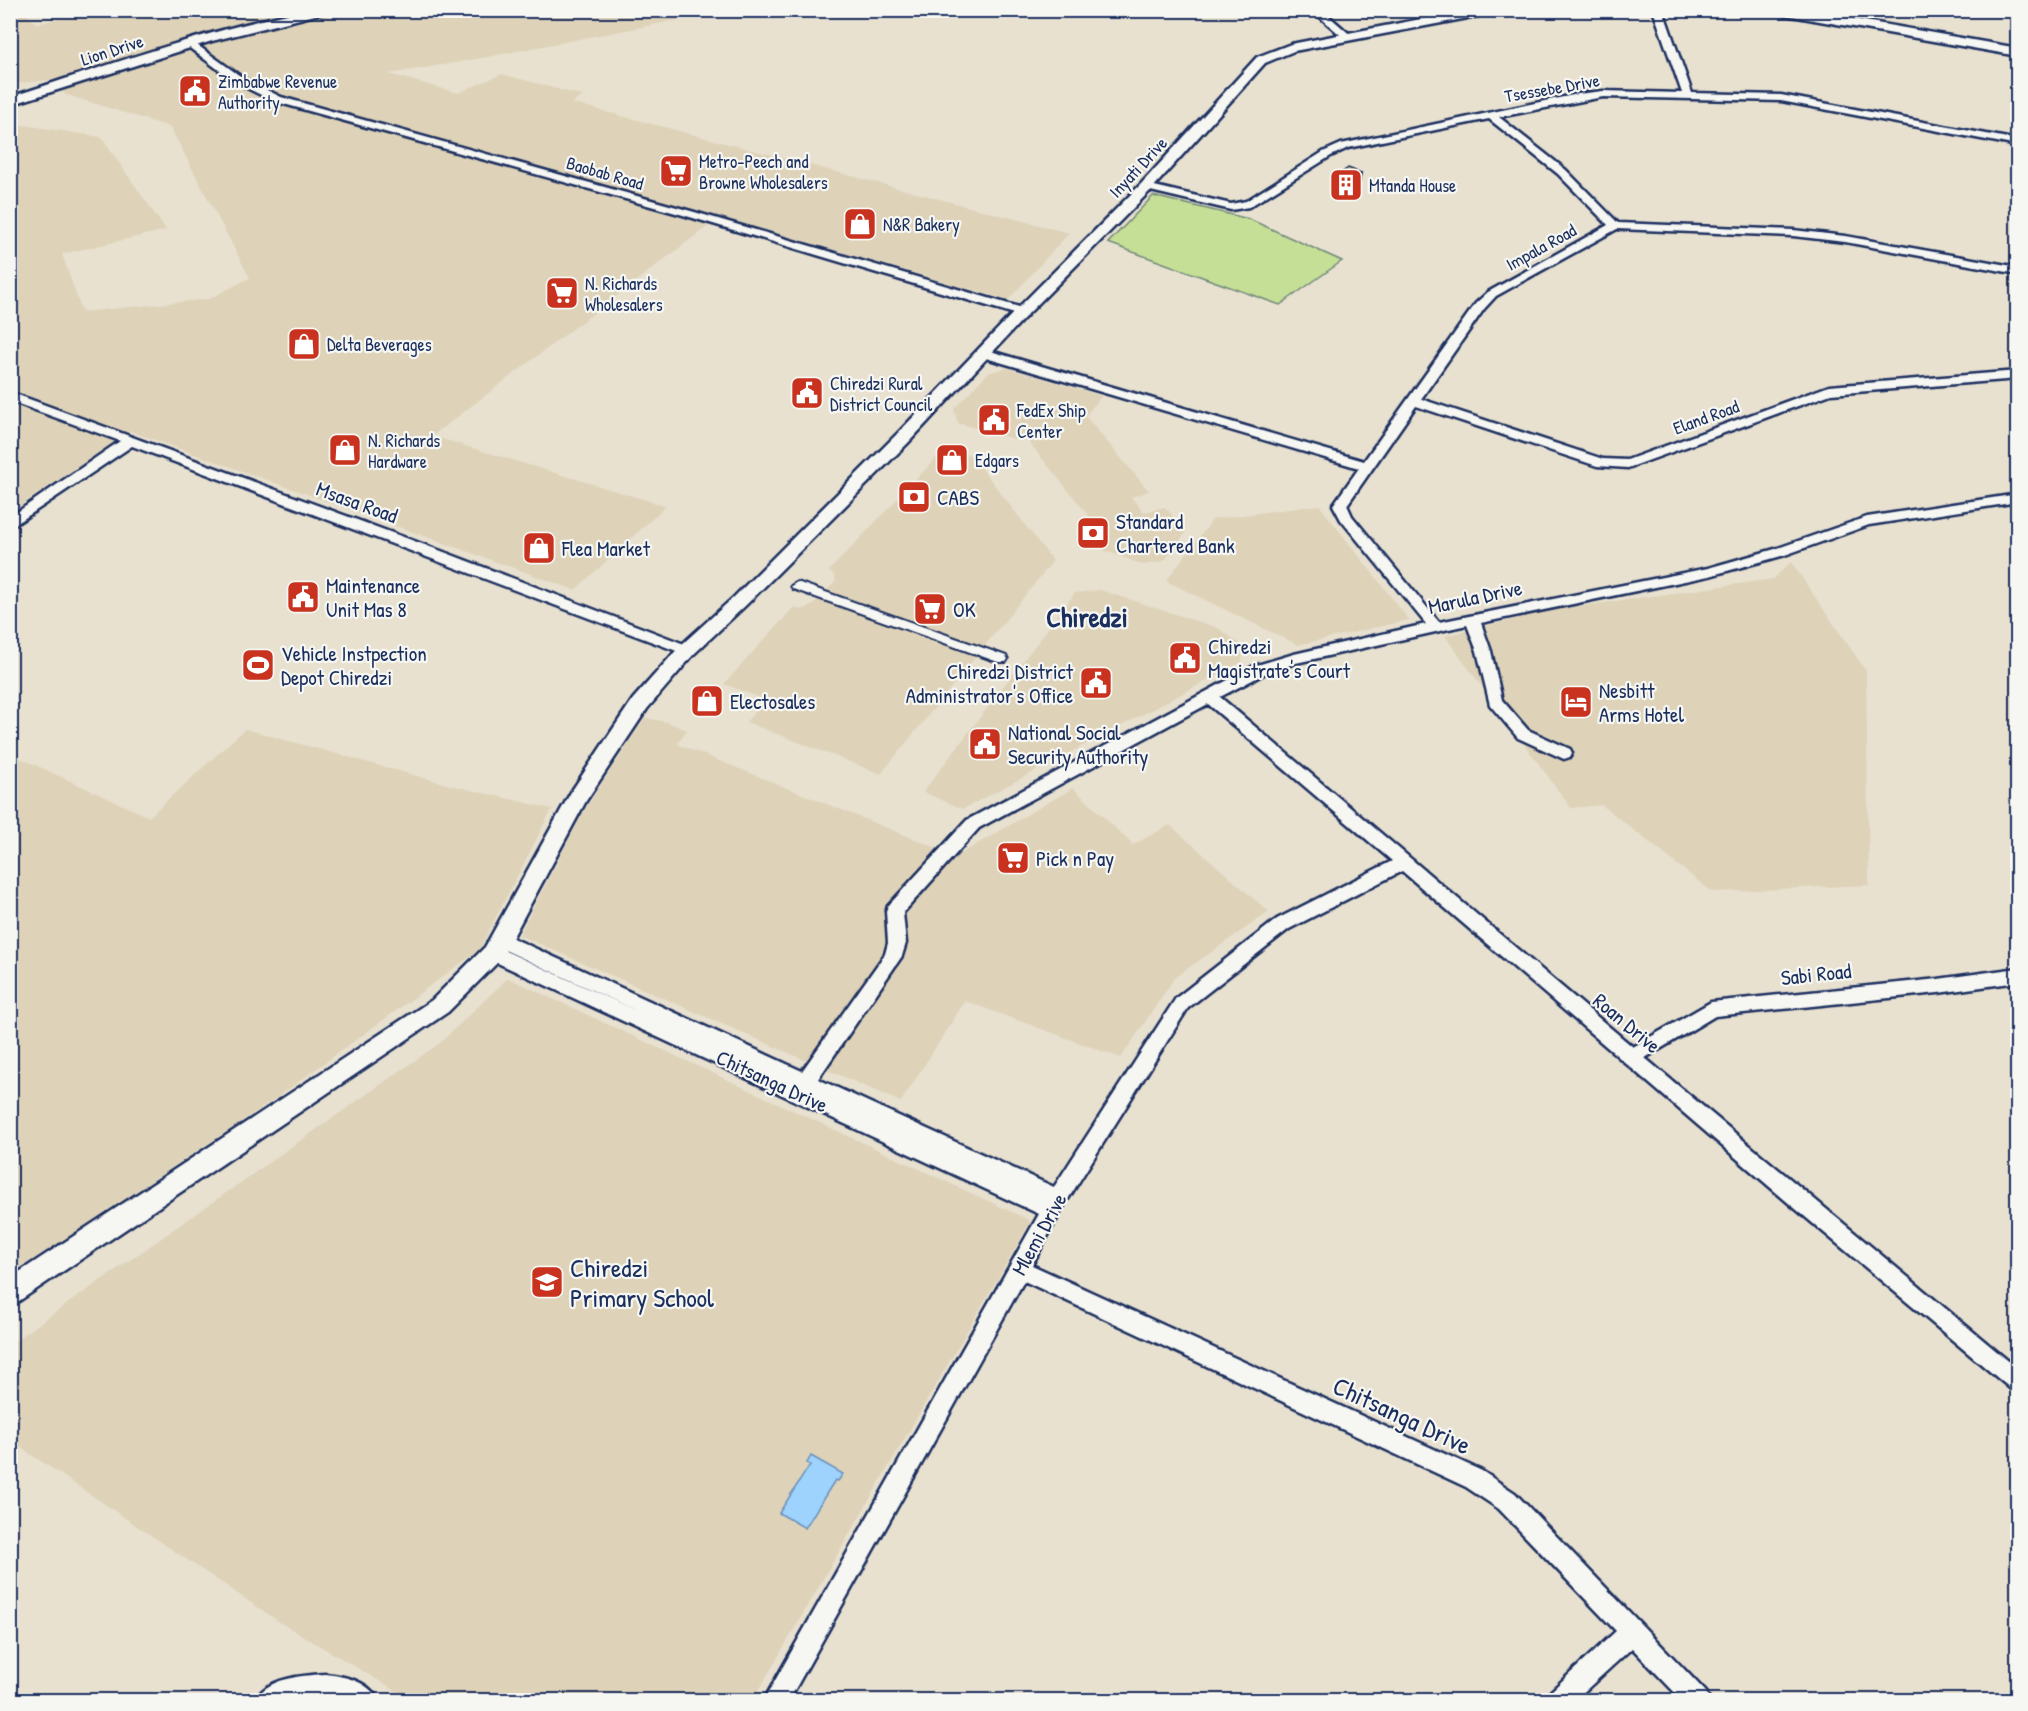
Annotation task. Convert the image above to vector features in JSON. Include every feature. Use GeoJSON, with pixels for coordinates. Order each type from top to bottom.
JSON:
{"type":"FeatureCollection","features":[{"type":"Feature","properties":{"kind":"street","name":"Lion Drive"},"geometry":{"type":"LineString","coordinates":[[10,101],[190,44],[261,24],[329,10]]}},
{"type":"Feature","properties":{"kind":"street"},"geometry":{"type":"LineString","coordinates":[[1316,10],[1349,38]]}},
{"type":"Feature","properties":{"kind":"street","name":"Inyati Drive"},"geometry":{"type":"LineString","coordinates":[[10,1293],[440,1006],[496,947],[578,798],[640,704],[687,650],[806,537],[1022,312],[1146,187],[1261,60],[1291,48],[1489,10]]}},
{"type":"Feature","properties":{"kind":"street"},"geometry":{"type":"LineString","coordinates":[[1658,10],[1688,95]]}},
{"type":"Feature","properties":{"kind":"street"},"geometry":{"type":"LineString","coordinates":[[1780,10],[2018,52]]}},
{"type":"Feature","properties":{"kind":"street","name":"Baobab Road"},"geometry":{"type":"LineString","coordinates":[[190,44],[239,80],[277,99],[676,210],[1022,312]]}},
{"type":"Feature","properties":{"kind":"street","name":"Tsessebe Drive"},"geometry":{"type":"LineString","coordinates":[[1146,187],[1231,207],[1249,204],[1327,154],[1345,146],[1578,97],[1603,94],[1755,97],[1800,101],[2018,142]]}},
{"type":"Feature","properties":{"kind":"street"},"geometry":{"type":"LineString","coordinates":[[1490,115],[1562,172],[1615,226],[1793,233],[1834,238],[2018,271]]}},
{"type":"Feature","properties":{"kind":"street","name":"Impala Road"},"geometry":{"type":"LineString","coordinates":[[1436,627],[1340,505],[1480,306],[1492,294],[1615,226]]}},
{"type":"Feature","properties":{"kind":"street"},"geometry":{"type":"LineString","coordinates":[[983,353],[1366,466]]}},
{"type":"Feature","properties":{"kind":"street","name":"Eland Road"},"geometry":{"type":"LineString","coordinates":[[1413,401],[1602,463],[1618,465],[1628,464],[1829,390],[2018,375]]}},
{"type":"Feature","properties":{"kind":"street","name":"Msasa Road"},"geometry":{"type":"LineString","coordinates":[[10,396],[428,550],[687,650]]}},
{"type":"Feature","properties":{"kind":"street"},"geometry":{"type":"LineString","coordinates":[[10,524],[130,441]]}},
{"type":"Feature","properties":{"kind":"street","name":"Marula Drive"},"geometry":{"type":"LineString","coordinates":[[806,1081],[893,956],[897,943],[894,911],[973,824],[1260,670],[1294,659],[1472,619],[1709,572],[1780,552],[1867,521],[2018,498]]}},
{"type":"Feature","properties":{"kind":"street"},"geometry":{"type":"LineString","coordinates":[[797,586],[1002,659]]}},
{"type":"Feature","properties":{"kind":"street"},"geometry":{"type":"LineString","coordinates":[[1472,619],[1484,651],[1495,701],[1523,734],[1564,753]]}},
{"type":"Feature","properties":{"kind":"street","name":"Roan Drive"},"geometry":{"type":"LineString","coordinates":[[1209,696],[1403,863],[2018,1382]]}},
{"type":"Feature","properties":{"kind":"street","name":"Mlemi Drive"},"geometry":{"type":"LineString","coordinates":[[776,1701],[1055,1204],[1182,1003],[1282,924],[1403,863]]}},
{"type":"Feature","properties":{"kind":"street"},"geometry":{"type":"LineString","coordinates":[[496,947],[806,1081],[1055,1204]]}},
{"type":"Feature","properties":{"kind":"street","name":"Chitsanga Drive"},"geometry":{"type":"LineString","coordinates":[[496,947],[1055,1204]]}},
{"type":"Feature","properties":{"kind":"street","name":"Sabi Road"},"geometry":{"type":"LineString","coordinates":[[1632,1057],[1711,1009],[1938,986],[2018,975]]}},
{"type":"Feature","properties":{"kind":"street","name":"Chitsanga Drive"},"geometry":{"type":"LineString","coordinates":[[1020,1269],[1474,1479],[1507,1501],[1698,1701]]}},
{"type":"Feature","properties":{"kind":"street"},"geometry":{"type":"LineString","coordinates":[[1558,1701],[1632,1632]]}},
{"type":"Feature","properties":{"kind":"street"},"geometry":{"type":"LineString","coordinates":[[268,1701],[271,1697],[297,1689],[319,1686],[345,1688],[365,1701]]}},
{"type":"Feature","properties":{"kind":"shaded area"},"geometry":{"type":"Polygon","coordinates":[[[83,10],[724,11],[389,74],[458,93],[502,74],[583,96],[572,103],[1069,233],[1008,300],[720,217],[432,436],[666,506],[575,590],[130,431],[11,512],[10,123],[101,137],[166,230],[62,254],[82,312],[209,299],[250,278],[170,127],[64,94],[60,79],[11,84],[11,11],[23,11],[37,24],[83,13],[83,10]]]}},
{"type":"Feature","properties":{"kind":"shaded area"},"geometry":{"type":"Polygon","coordinates":[[[1007,368],[1102,396],[1085,416],[1149,491],[1131,497],[1144,512],[1165,507],[1186,532],[1164,561],[1143,565],[1104,550],[1084,526],[1094,522],[1023,435],[1017,440],[958,423],[954,409],[988,373],[1007,368]]]}},
{"type":"Feature","properties":{"kind":"shaded area"},"geometry":{"type":"Polygon","coordinates":[[[946,448],[972,456],[1053,561],[881,774],[746,722],[766,700],[724,684],[794,607],[801,610],[812,606],[836,581],[834,574],[828,572],[946,448]]]}},
{"type":"Feature","properties":{"kind":"shaded area"},"geometry":{"type":"Polygon","coordinates":[[[1319,505],[1409,620],[1298,645],[1166,581],[1213,519],[1319,505]]]}},
{"type":"Feature","properties":{"kind":"shaded area"},"geometry":{"type":"Polygon","coordinates":[[[1791,562],[1866,671],[1869,885],[1712,892],[1602,805],[1571,808],[1445,636],[1553,610],[1773,579],[1791,562]]]}},
{"type":"Feature","properties":{"kind":"shaded area"},"geometry":{"type":"Polygon","coordinates":[[[1100,590],[1218,628],[1243,646],[1242,662],[963,809],[923,792],[1075,593],[1100,590]]]}},
{"type":"Feature","properties":{"kind":"shaded area"},"geometry":{"type":"Polygon","coordinates":[[[645,718],[667,722],[687,730],[677,744],[957,856],[1073,788],[1133,845],[1170,825],[1269,912],[1175,977],[1121,1058],[965,1001],[901,1102],[519,935],[585,809],[645,718]]]}},
{"type":"Feature","properties":{"kind":"shaded area"},"geometry":{"type":"Polygon","coordinates":[[[245,729],[450,785],[552,809],[479,950],[275,1099],[11,1274],[11,754],[149,817],[245,729]]]}},
{"type":"Feature","properties":{"kind":"shaded area","name":"Chiredzi Primary School"},"geometry":{"type":"Polygon","coordinates":[[[508,978],[1031,1221],[753,1700],[412,1700],[281,1623],[11,1441],[10,1344],[440,1043],[508,978]]]}},
{"type":"Feature","properties":{"kind":"green space"},"geometry":{"type":"Polygon","coordinates":[[[1153,196],[1249,219],[1342,261],[1280,305],[1108,243],[1153,196]]]}},
{"type":"Feature","properties":{"kind":"water"},"geometry":{"type":"Polygon","coordinates":[[[811,1456],[843,1474],[838,1481],[835,1480],[805,1528],[779,1513],[810,1465],[807,1463],[811,1456]]]}},
{"type":"Feature","properties":{"kind":"building"},"geometry":{"type":"Polygon","coordinates":[[[1348,168],[1361,173],[1347,183],[1334,178],[1348,168]]]}},
{"type":"Feature","properties":{"kind":"place","name":"Zimbabwe Revenue Authority"},"geometry":{"type":"Point","coordinates":[195,91]}},
{"type":"Feature","properties":{"kind":"place","name":"Metro-Peech and Browne Wholesalers"},"geometry":{"type":"Point","coordinates":[676,171]}},
{"type":"Feature","properties":{"kind":"place","name":"Mtanda House"},"geometry":{"type":"Point","coordinates":[1346,185]}},
{"type":"Feature","properties":{"kind":"place","name":"N&R Bakery"},"geometry":{"type":"Point","coordinates":[860,224]}},
{"type":"Feature","properties":{"kind":"place","name":"N. Richards Wholesalers"},"geometry":{"type":"Point","coordinates":[562,293]}},
{"type":"Feature","properties":{"kind":"place","name":"Delta Beverages"},"geometry":{"type":"Point","coordinates":[304,344]}},
{"type":"Feature","properties":{"kind":"place","name":"Chiredzi Rural District Council"},"geometry":{"type":"Point","coordinates":[807,393]}},
{"type":"Feature","properties":{"kind":"place","name":"FedEx Ship Center"},"geometry":{"type":"Point","coordinates":[994,420]}},
{"type":"Feature","properties":{"kind":"place","name":"N. Richards Hardware"},"geometry":{"type":"Point","coordinates":[345,450]}},
{"type":"Feature","properties":{"kind":"place","name":"Edgars"},"geometry":{"type":"Point","coordinates":[952,460]}},
{"type":"Feature","properties":{"kind":"place","name":"CABS"},"geometry":{"type":"Point","coordinates":[914,497]}},
{"type":"Feature","properties":{"kind":"place","name":"Standard Chartered Bank"},"geometry":{"type":"Point","coordinates":[1093,533]}},
{"type":"Feature","properties":{"kind":"place","name":"Flea Market"},"geometry":{"type":"Point","coordinates":[539,548]}},
{"type":"Feature","properties":{"kind":"place","name":"Maintenance Unit Mas 8"},"geometry":{"type":"Point","coordinates":[303,597]}},
{"type":"Feature","properties":{"kind":"place","name":"OK"},"geometry":{"type":"Point","coordinates":[930,609]}},
{"type":"Feature","properties":{"kind":"place","name":"Chiredzi Magistrate's Court"},"geometry":{"type":"Point","coordinates":[1185,658]}},
{"type":"Feature","properties":{"kind":"place","name":"Vehicle Instpection Depot Chiredzi"},"geometry":{"type":"Point","coordinates":[258,665]}},
{"type":"Feature","properties":{"kind":"place","name":"Chiredzi District Administrator's Office"},"geometry":{"type":"Point","coordinates":[1096,683]}},
{"type":"Feature","properties":{"kind":"place","name":"Electosales"},"geometry":{"type":"Point","coordinates":[707,701]}},
{"type":"Feature","properties":{"kind":"place","name":"Nesbitt Arms Hotel"},"geometry":{"type":"Point","coordinates":[1576,702]}},
{"type":"Feature","properties":{"kind":"place","name":"National Social Security Authority"},"geometry":{"type":"Point","coordinates":[985,744]}},
{"type":"Feature","properties":{"kind":"place","name":"Pick n Pay"},"geometry":{"type":"Point","coordinates":[1013,858]}},
{"type":"Feature","properties":{"kind":"place","name":"Chiredzi Primary School"},"geometry":{"type":"Point","coordinates":[547,1282]}},
{"type":"Feature","properties":{"kind":"district","name":"Chiredzi"},"geometry":{"type":"Point","coordinates":[1087,617]}}]}
